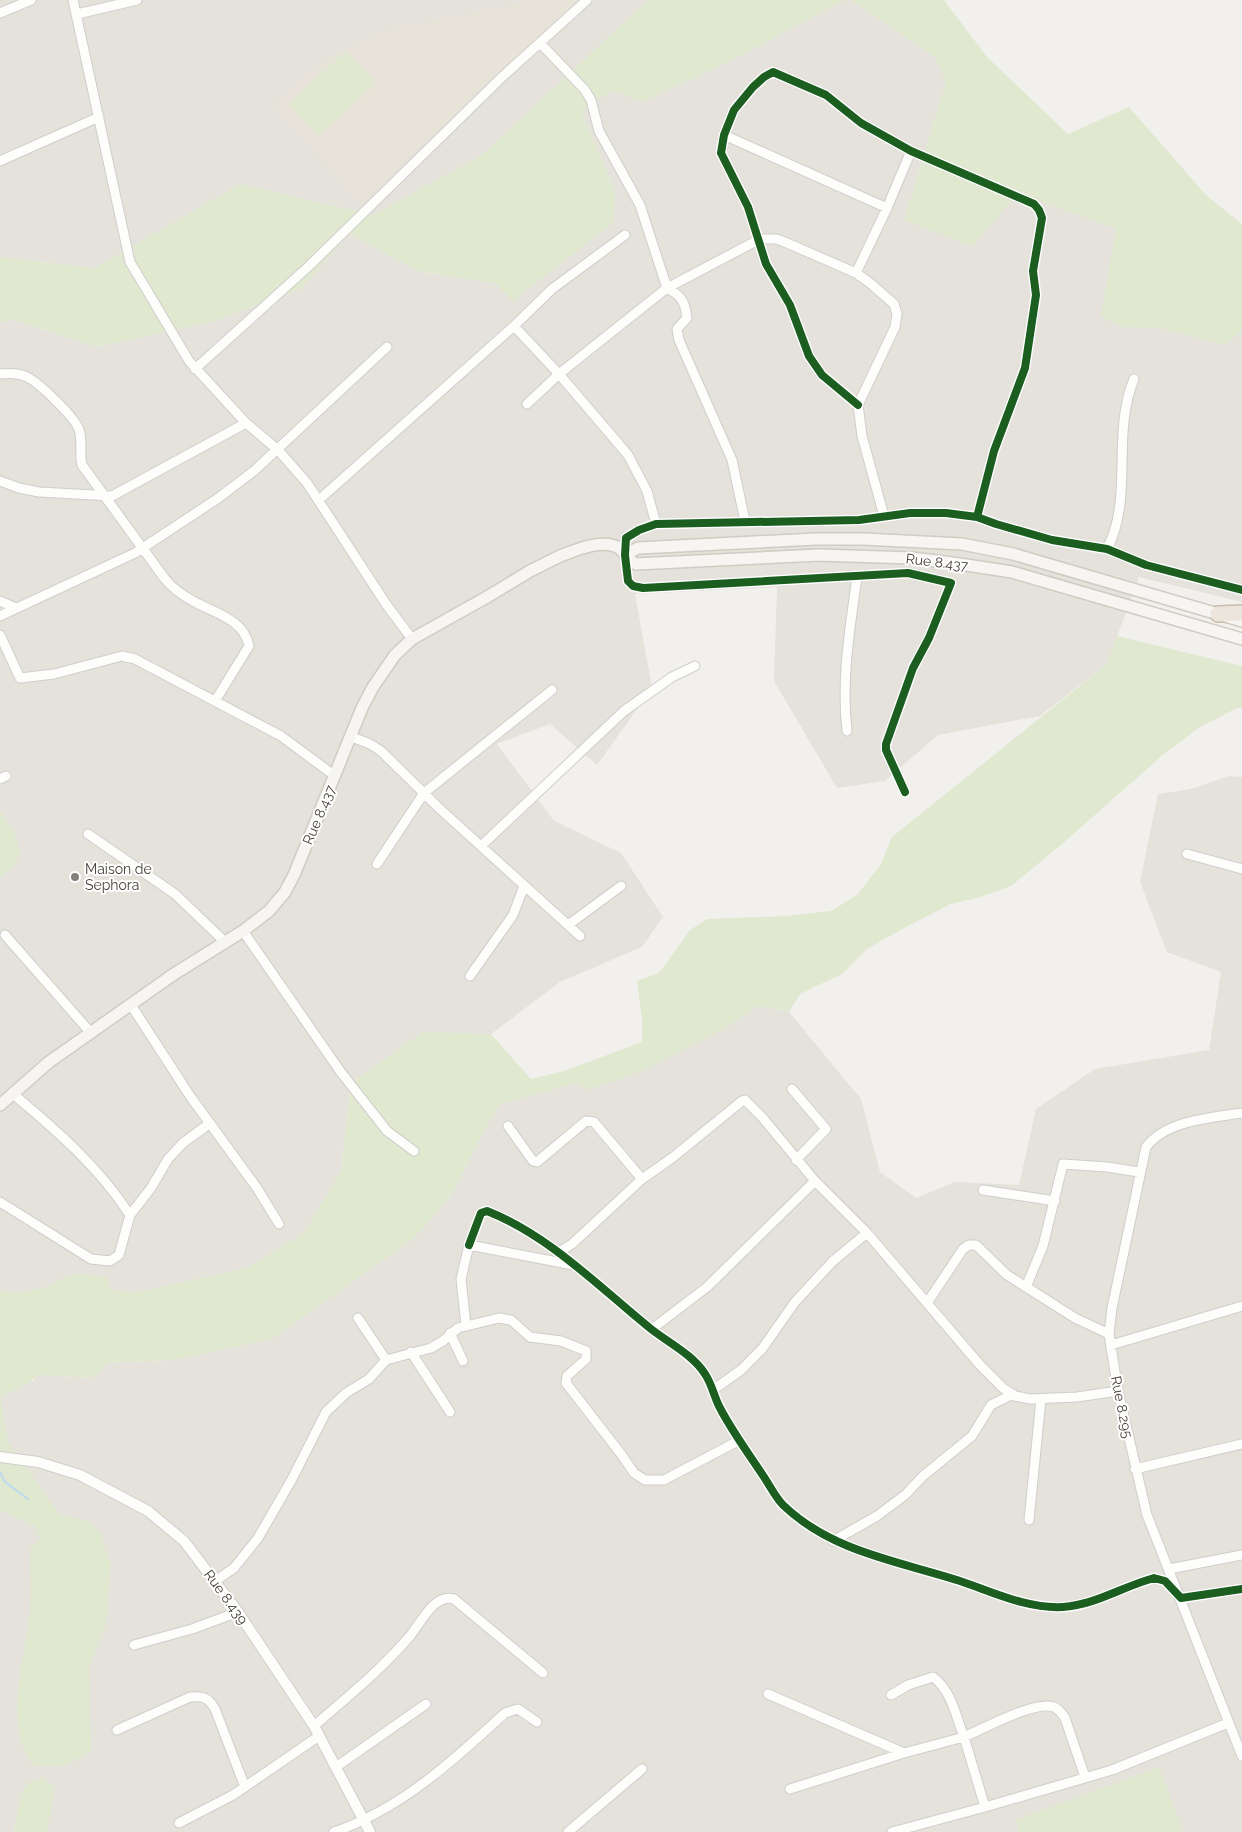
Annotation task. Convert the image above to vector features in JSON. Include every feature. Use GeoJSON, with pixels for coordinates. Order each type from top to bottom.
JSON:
{"type":"FeatureCollection","features":[{"type":"Feature","properties":{"kind":"highway"},"geometry":{"type":"LineString","coordinates":[[1218,614],[1242,613]]}},
{"type":"Feature","properties":{"kind":"main road","name":"Rue 8.437"},"geometry":{"type":"LineString","coordinates":[[625,555],[638,548],[816,539],[864,539],[962,544],[1013,554],[1242,621]]}},
{"type":"Feature","properties":{"kind":"main road","name":"Rue 8.437"},"geometry":{"type":"LineString","coordinates":[[0,1105],[49,1062],[174,974],[242,931],[269,911],[285,892],[373,687],[394,656],[412,639],[560,556],[584,547],[603,545],[618,548],[631,562],[636,564],[819,555],[876,556],[960,564],[1012,572],[1242,639]]}},
{"type":"Feature","properties":{"kind":"street"},"geometry":{"type":"LineString","coordinates":[[0,13],[31,0]]}},
{"type":"Feature","properties":{"kind":"street"},"geometry":{"type":"LineString","coordinates":[[73,0],[130,262],[169,330],[195,369],[246,423],[278,450],[320,499],[381,596],[412,639]]}},
{"type":"Feature","properties":{"kind":"street"},"geometry":{"type":"LineString","coordinates":[[77,14],[136,0]]}},
{"type":"Feature","properties":{"kind":"street"},"geometry":{"type":"LineString","coordinates":[[195,369],[309,266],[502,77],[588,0]]}},
{"type":"Feature","properties":{"kind":"street"},"geometry":{"type":"LineString","coordinates":[[540,43],[585,90],[591,100],[599,131],[640,204],[667,288],[680,295],[686,306],[687,318],[677,329],[679,340],[732,460],[745,521]]}},
{"type":"Feature","properties":{"kind":"street"},"geometry":{"type":"LineString","coordinates":[[858,405],[816,367],[790,305],[766,264],[760,239],[748,207],[721,153],[724,135],[734,110],[764,77],[773,72],[826,95],[861,123],[911,151],[1034,204],[1039,210],[1042,218],[1033,271],[1036,295],[1025,368],[994,451],[977,517]]}},
{"type":"Feature","properties":{"kind":"street"},"geometry":{"type":"LineString","coordinates":[[0,161],[99,117]]}},
{"type":"Feature","properties":{"kind":"street"},"geometry":{"type":"LineString","coordinates":[[724,135],[887,208]]}},
{"type":"Feature","properties":{"kind":"street"},"geometry":{"type":"LineString","coordinates":[[856,273],[887,208],[911,151]]}},
{"type":"Feature","properties":{"kind":"street"},"geometry":{"type":"LineString","coordinates":[[320,499],[514,326],[552,289],[625,235]]}},
{"type":"Feature","properties":{"kind":"street"},"geometry":{"type":"LineString","coordinates":[[527,404],[559,374],[667,288],[760,239],[776,239],[856,273],[885,294],[894,304],[897,314],[895,327],[858,405],[862,436],[884,516]]}},
{"type":"Feature","properties":{"kind":"street"},"geometry":{"type":"LineString","coordinates":[[514,326],[559,374],[628,455],[647,491],[656,524]]}},
{"type":"Feature","properties":{"kind":"street"},"geometry":{"type":"LineString","coordinates":[[0,616],[143,548],[217,499],[278,450],[324,404],[386,347]]}},
{"type":"Feature","properties":{"kind":"street"},"geometry":{"type":"LineString","coordinates":[[0,374],[11,373],[28,377],[74,418],[79,430],[79,455],[82,465],[176,591],[225,616],[242,628],[248,637],[249,646],[243,659],[216,701]]}},
{"type":"Feature","properties":{"kind":"street"},"geometry":{"type":"LineString","coordinates":[[1107,549],[1119,516],[1124,412],[1134,380]]}},
{"type":"Feature","properties":{"kind":"street"},"geometry":{"type":"LineString","coordinates":[[0,481],[19,488],[39,492],[106,496],[117,494],[161,467],[246,423]]}},
{"type":"Feature","properties":{"kind":"street"},"geometry":{"type":"LineString","coordinates":[[905,792],[886,750],[886,744],[913,668],[930,638],[951,583],[908,573],[643,588],[633,586],[628,581],[625,555],[626,538],[639,530],[656,524],[859,520],[884,516],[946,513],[977,517],[1052,540],[1107,549],[1146,565],[1242,590]]}},
{"type":"Feature","properties":{"kind":"street"},"geometry":{"type":"LineString","coordinates":[[847,731],[844,706],[845,673],[857,577]]}},
{"type":"Feature","properties":{"kind":"street"},"geometry":{"type":"LineString","coordinates":[[0,601],[16,608]]}},
{"type":"Feature","properties":{"kind":"street"},"geometry":{"type":"LineString","coordinates":[[0,635],[20,678],[54,674],[122,656],[135,659],[281,736],[335,776]]}},
{"type":"Feature","properties":{"kind":"street"},"geometry":{"type":"LineString","coordinates":[[481,846],[624,711],[672,677],[695,666]]}},
{"type":"Feature","properties":{"kind":"street"},"geometry":{"type":"LineString","coordinates":[[377,864],[424,793],[552,690]]}},
{"type":"Feature","properties":{"kind":"street"},"geometry":{"type":"LineString","coordinates":[[352,737],[382,751],[424,793],[580,936]]}},
{"type":"Feature","properties":{"kind":"street"},"geometry":{"type":"LineString","coordinates":[[88,834],[175,894],[225,942]]}},
{"type":"Feature","properties":{"kind":"street"},"geometry":{"type":"LineString","coordinates":[[1187,854],[1242,868]]}},
{"type":"Feature","properties":{"kind":"street"},"geometry":{"type":"LineString","coordinates":[[470,976],[513,915],[524,886]]}},
{"type":"Feature","properties":{"kind":"street"},"geometry":{"type":"LineString","coordinates":[[568,925],[621,886]]}},
{"type":"Feature","properties":{"kind":"street"},"geometry":{"type":"LineString","coordinates":[[242,931],[340,1071],[387,1132],[414,1150]]}},
{"type":"Feature","properties":{"kind":"street"},"geometry":{"type":"LineString","coordinates":[[5,935],[91,1033]]}},
{"type":"Feature","properties":{"kind":"street"},"geometry":{"type":"LineString","coordinates":[[131,1005],[209,1124],[257,1188],[279,1224]]}},
{"type":"Feature","properties":{"kind":"street"},"geometry":{"type":"LineString","coordinates":[[792,1089],[826,1129],[796,1160]]}},
{"type":"Feature","properties":{"kind":"street"},"geometry":{"type":"LineString","coordinates":[[12,1093],[71,1144],[110,1184],[130,1215]]}},
{"type":"Feature","properties":{"kind":"street"},"geometry":{"type":"LineString","coordinates":[[559,1252],[572,1244],[642,1179],[672,1158],[744,1100],[762,1117],[815,1181],[867,1233],[980,1365],[1013,1394],[1041,1399],[1118,1391]]}},
{"type":"Feature","properties":{"kind":"street","name":"Rue 8.295"},"geometry":{"type":"LineString","coordinates":[[1242,1113],[1182,1124],[1158,1133],[1146,1147],[1139,1172],[1112,1308],[1109,1334],[1118,1391],[1147,1515],[1242,1756]]}},
{"type":"Feature","properties":{"kind":"street"},"geometry":{"type":"LineString","coordinates":[[508,1126],[533,1161],[537,1162],[586,1120],[590,1120],[594,1122],[642,1179]]}},
{"type":"Feature","properties":{"kind":"street"},"geometry":{"type":"LineString","coordinates":[[0,1202],[91,1260],[110,1261],[119,1255],[130,1215],[175,1150],[209,1124]]}},
{"type":"Feature","properties":{"kind":"street"},"geometry":{"type":"LineString","coordinates":[[1026,1287],[1043,1246],[1063,1164],[1107,1167],[1139,1172]]}},
{"type":"Feature","properties":{"kind":"street"},"geometry":{"type":"LineString","coordinates":[[652,1329],[707,1287],[815,1181]]}},
{"type":"Feature","properties":{"kind":"street"},"geometry":{"type":"LineString","coordinates":[[983,1190],[1055,1202]]}},
{"type":"Feature","properties":{"kind":"street"},"geometry":{"type":"LineString","coordinates":[[466,1326],[461,1279],[469,1245],[481,1213],[487,1211],[501,1216],[559,1252],[652,1329],[688,1356],[705,1373],[720,1408],[782,1504],[802,1521],[833,1541],[860,1552],[960,1581],[1021,1602],[1043,1607],[1064,1607],[1082,1604],[1154,1578],[1166,1581],[1181,1598],[1242,1589]]}},
{"type":"Feature","properties":{"kind":"street"},"geometry":{"type":"LineString","coordinates":[[713,1390],[741,1370],[762,1349],[807,1288],[833,1261],[867,1233]]}},
{"type":"Feature","properties":{"kind":"street"},"geometry":{"type":"LineString","coordinates":[[469,1245],[575,1266]]}},
{"type":"Feature","properties":{"kind":"street"},"geometry":{"type":"LineString","coordinates":[[927,1303],[963,1249],[970,1245],[976,1245],[1007,1274],[1026,1287],[1074,1318],[1109,1334]]}},
{"type":"Feature","properties":{"kind":"street"},"geometry":{"type":"LineString","coordinates":[[1111,1345],[1242,1306]]}},
{"type":"Feature","properties":{"kind":"street"},"geometry":{"type":"LineString","coordinates":[[358,1318],[386,1360]]}},
{"type":"Feature","properties":{"kind":"street"},"geometry":{"type":"LineString","coordinates":[[215,1581],[234,1568],[258,1538],[292,1480],[326,1412],[346,1393],[368,1379],[386,1360],[430,1348],[458,1328],[499,1318],[511,1320],[530,1337],[561,1341],[586,1351],[586,1359],[567,1376],[566,1383],[634,1473],[645,1480],[664,1480],[740,1440]]}},
{"type":"Feature","properties":{"kind":"street"},"geometry":{"type":"LineString","coordinates":[[450,1333],[463,1361]]}},
{"type":"Feature","properties":{"kind":"street"},"geometry":{"type":"LineString","coordinates":[[411,1352],[450,1412]]}},
{"type":"Feature","properties":{"kind":"street"},"geometry":{"type":"LineString","coordinates":[[833,1541],[876,1516],[905,1494],[930,1469],[972,1436],[992,1405],[1013,1394]]}},
{"type":"Feature","properties":{"kind":"street"},"geometry":{"type":"LineString","coordinates":[[1029,1520],[1041,1399]]}},
{"type":"Feature","properties":{"kind":"street"},"geometry":{"type":"LineString","coordinates":[[1135,1470],[1242,1444]]}},
{"type":"Feature","properties":{"kind":"street","name":"Rue 8.439"},"geometry":{"type":"LineString","coordinates":[[0,1458],[38,1462],[65,1469],[120,1494],[148,1510],[184,1541],[238,1612],[314,1726],[370,1832]]}},
{"type":"Feature","properties":{"kind":"street"},"geometry":{"type":"LineString","coordinates":[[1169,1569],[1242,1555]]}},
{"type":"Feature","properties":{"kind":"street"},"geometry":{"type":"LineString","coordinates":[[314,1726],[364,1684],[410,1636],[439,1600],[447,1597],[454,1599],[543,1673]]}},
{"type":"Feature","properties":{"kind":"street"},"geometry":{"type":"LineString","coordinates":[[134,1645],[192,1629],[238,1612]]}},
{"type":"Feature","properties":{"kind":"street"},"geometry":{"type":"LineString","coordinates":[[891,1695],[908,1685],[933,1678],[941,1683],[951,1699],[985,1806]]}},
{"type":"Feature","properties":{"kind":"street"},"geometry":{"type":"LineString","coordinates":[[768,1694],[904,1753]]}},
{"type":"Feature","properties":{"kind":"street"},"geometry":{"type":"LineString","coordinates":[[117,1730],[190,1697],[202,1696],[210,1700],[215,1709],[245,1786]]}},
{"type":"Feature","properties":{"kind":"street"},"geometry":{"type":"LineString","coordinates":[[336,1767],[426,1704]]}},
{"type":"Feature","properties":{"kind":"street"},"geometry":{"type":"LineString","coordinates":[[790,1789],[904,1753],[964,1737],[1033,1708],[1054,1707],[1065,1718],[1085,1777]]}},
{"type":"Feature","properties":{"kind":"street"},"geometry":{"type":"LineString","coordinates":[[334,1832],[363,1821],[418,1788],[506,1713],[518,1709],[537,1722]]}},
{"type":"Feature","properties":{"kind":"street"},"geometry":{"type":"LineString","coordinates":[[892,1832],[1133,1762],[1228,1723]]}},
{"type":"Feature","properties":{"kind":"street"},"geometry":{"type":"LineString","coordinates":[[179,1823],[245,1786],[319,1736]]}},
{"type":"Feature","properties":{"kind":"street"},"geometry":{"type":"LineString","coordinates":[[568,1832],[642,1769]]}},
{"type":"Feature","properties":{"kind":"shaded area"},"geometry":{"type":"Polygon","coordinates":[[[0,0],[648,0],[482,155],[373,215],[240,184],[95,268],[0,257],[0,0]]]}},
{"type":"Feature","properties":{"kind":"shaded area"},"geometry":{"type":"Polygon","coordinates":[[[536,0],[580,0],[360,203],[273,104],[331,56],[383,31],[536,0]]]}},
{"type":"Feature","properties":{"kind":"shaded area"},"geometry":{"type":"Polygon","coordinates":[[[845,0],[851,0],[935,57],[946,82],[904,220],[1018,192],[1116,229],[1102,316],[1121,327],[1161,328],[1225,345],[1242,330],[1242,602],[1139,577],[1107,664],[1040,716],[938,735],[885,781],[837,788],[774,681],[777,587],[635,594],[652,688],[597,765],[550,724],[497,744],[554,821],[621,853],[663,917],[642,947],[560,982],[491,1034],[423,1032],[351,1083],[341,1171],[304,1233],[247,1268],[137,1292],[111,1290],[68,1276],[46,1287],[23,1292],[0,1291],[0,878],[14,865],[16,837],[0,810],[0,322],[14,320],[97,347],[215,321],[301,289],[349,234],[421,272],[495,283],[615,191],[581,111],[613,90],[642,102],[732,60],[845,0]]]}},
{"type":"Feature","properties":{"kind":"shaded area"},"geometry":{"type":"Polygon","coordinates":[[[1229,776],[1242,777],[1242,1832],[47,1832],[21,1796],[13,1832],[0,1832],[0,1397],[17,1386],[33,1381],[38,1375],[92,1378],[108,1363],[173,1360],[272,1339],[414,1238],[449,1199],[500,1104],[577,1083],[724,1029],[758,1006],[789,1012],[861,1099],[880,1172],[916,1198],[955,1182],[1019,1185],[1036,1109],[1095,1069],[1209,1050],[1221,972],[1167,952],[1140,882],[1158,794],[1191,789],[1229,776]]]}},
{"type":"Feature","properties":{"kind":"green space"},"geometry":{"type":"Polygon","coordinates":[[[648,0],[845,0],[732,60],[642,102],[613,90],[581,111],[615,191],[614,222],[513,301],[495,283],[421,272],[349,234],[301,289],[215,321],[97,347],[14,320],[0,322],[0,257],[95,268],[240,184],[373,215],[482,155],[648,0]]]}},
{"type":"Feature","properties":{"kind":"green space"},"geometry":{"type":"Polygon","coordinates":[[[851,0],[944,0],[987,57],[1068,134],[1129,107],[1206,195],[1242,224],[1242,330],[1225,345],[1161,328],[1121,327],[1101,316],[1116,229],[1018,193],[972,246],[904,220],[946,82],[935,57],[851,0]]]}},
{"type":"Feature","properties":{"kind":"green space"},"geometry":{"type":"Polygon","coordinates":[[[346,51],[376,83],[319,135],[289,104],[346,51]]]}},
{"type":"Feature","properties":{"kind":"green space"},"geometry":{"type":"Polygon","coordinates":[[[1117,636],[1242,666],[1242,708],[1237,708],[1200,727],[1164,754],[1061,845],[1011,886],[981,897],[951,904],[867,949],[842,974],[800,994],[789,1012],[758,1006],[724,1029],[643,1071],[587,1090],[577,1083],[500,1104],[449,1199],[414,1238],[272,1339],[173,1360],[108,1363],[92,1378],[38,1375],[0,1397],[0,1291],[23,1292],[46,1287],[78,1273],[107,1277],[111,1290],[137,1292],[247,1268],[304,1233],[341,1171],[351,1083],[423,1032],[491,1034],[531,1079],[564,1071],[642,1042],[642,1020],[637,981],[659,973],[690,930],[707,919],[786,916],[831,911],[857,895],[881,864],[892,837],[1107,664],[1117,636]]]}},
{"type":"Feature","properties":{"kind":"green space"},"geometry":{"type":"Polygon","coordinates":[[[0,810],[16,837],[21,852],[14,865],[0,878],[0,810]]]}},
{"type":"Feature","properties":{"kind":"green space"},"geometry":{"type":"Polygon","coordinates":[[[0,1397],[8,1441],[59,1514],[89,1521],[100,1533],[111,1564],[106,1625],[89,1667],[91,1751],[65,1766],[34,1766],[24,1749],[19,1731],[17,1711],[18,1690],[31,1602],[30,1549],[40,1538],[35,1526],[0,1510],[0,1397]]]}},
{"type":"Feature","properties":{"kind":"green space"},"geometry":{"type":"Polygon","coordinates":[[[1159,1767],[1183,1832],[1019,1832],[1015,1820],[1159,1767]]]}},
{"type":"Feature","properties":{"kind":"green space"},"geometry":{"type":"Polygon","coordinates":[[[43,1777],[55,1788],[47,1832],[13,1832],[21,1796],[28,1783],[43,1777]]]}},
{"type":"Feature","properties":{"kind":"waterway"},"geometry":{"type":"LineString","coordinates":[[0,1472],[5,1482],[28,1499]]}},
{"type":"Feature","properties":{"kind":"cycle path"},"geometry":{"type":"LineString","coordinates":[[858,405],[822,375],[809,356],[790,305],[766,264],[748,207],[721,153],[724,135],[734,110],[753,87],[773,72],[826,95],[861,123],[911,151],[1034,204],[1039,210],[1042,218],[1033,271],[1036,295],[1025,368],[994,451],[977,517]]}},
{"type":"Feature","properties":{"kind":"cycle path"},"geometry":{"type":"LineString","coordinates":[[905,792],[886,750],[886,744],[913,668],[929,638],[951,583],[908,573],[643,588],[633,586],[628,581],[625,555],[626,538],[639,530],[656,524],[859,520],[910,513],[946,513],[977,517],[1052,540],[1107,549],[1146,565],[1242,590]]}},
{"type":"Feature","properties":{"kind":"cycle path"},"geometry":{"type":"LineString","coordinates":[[469,1245],[481,1213],[487,1211],[532,1234],[553,1248],[700,1367],[730,1425],[780,1502],[802,1521],[844,1544],[890,1561],[960,1581],[1023,1603],[1050,1607],[1075,1606],[1086,1603],[1154,1578],[1165,1581],[1181,1598],[1242,1589]]}},
{"type":"Feature","properties":{"kind":"place","name":"Maison de Sephora"},"geometry":{"type":"Point","coordinates":[75,877]}}]}
